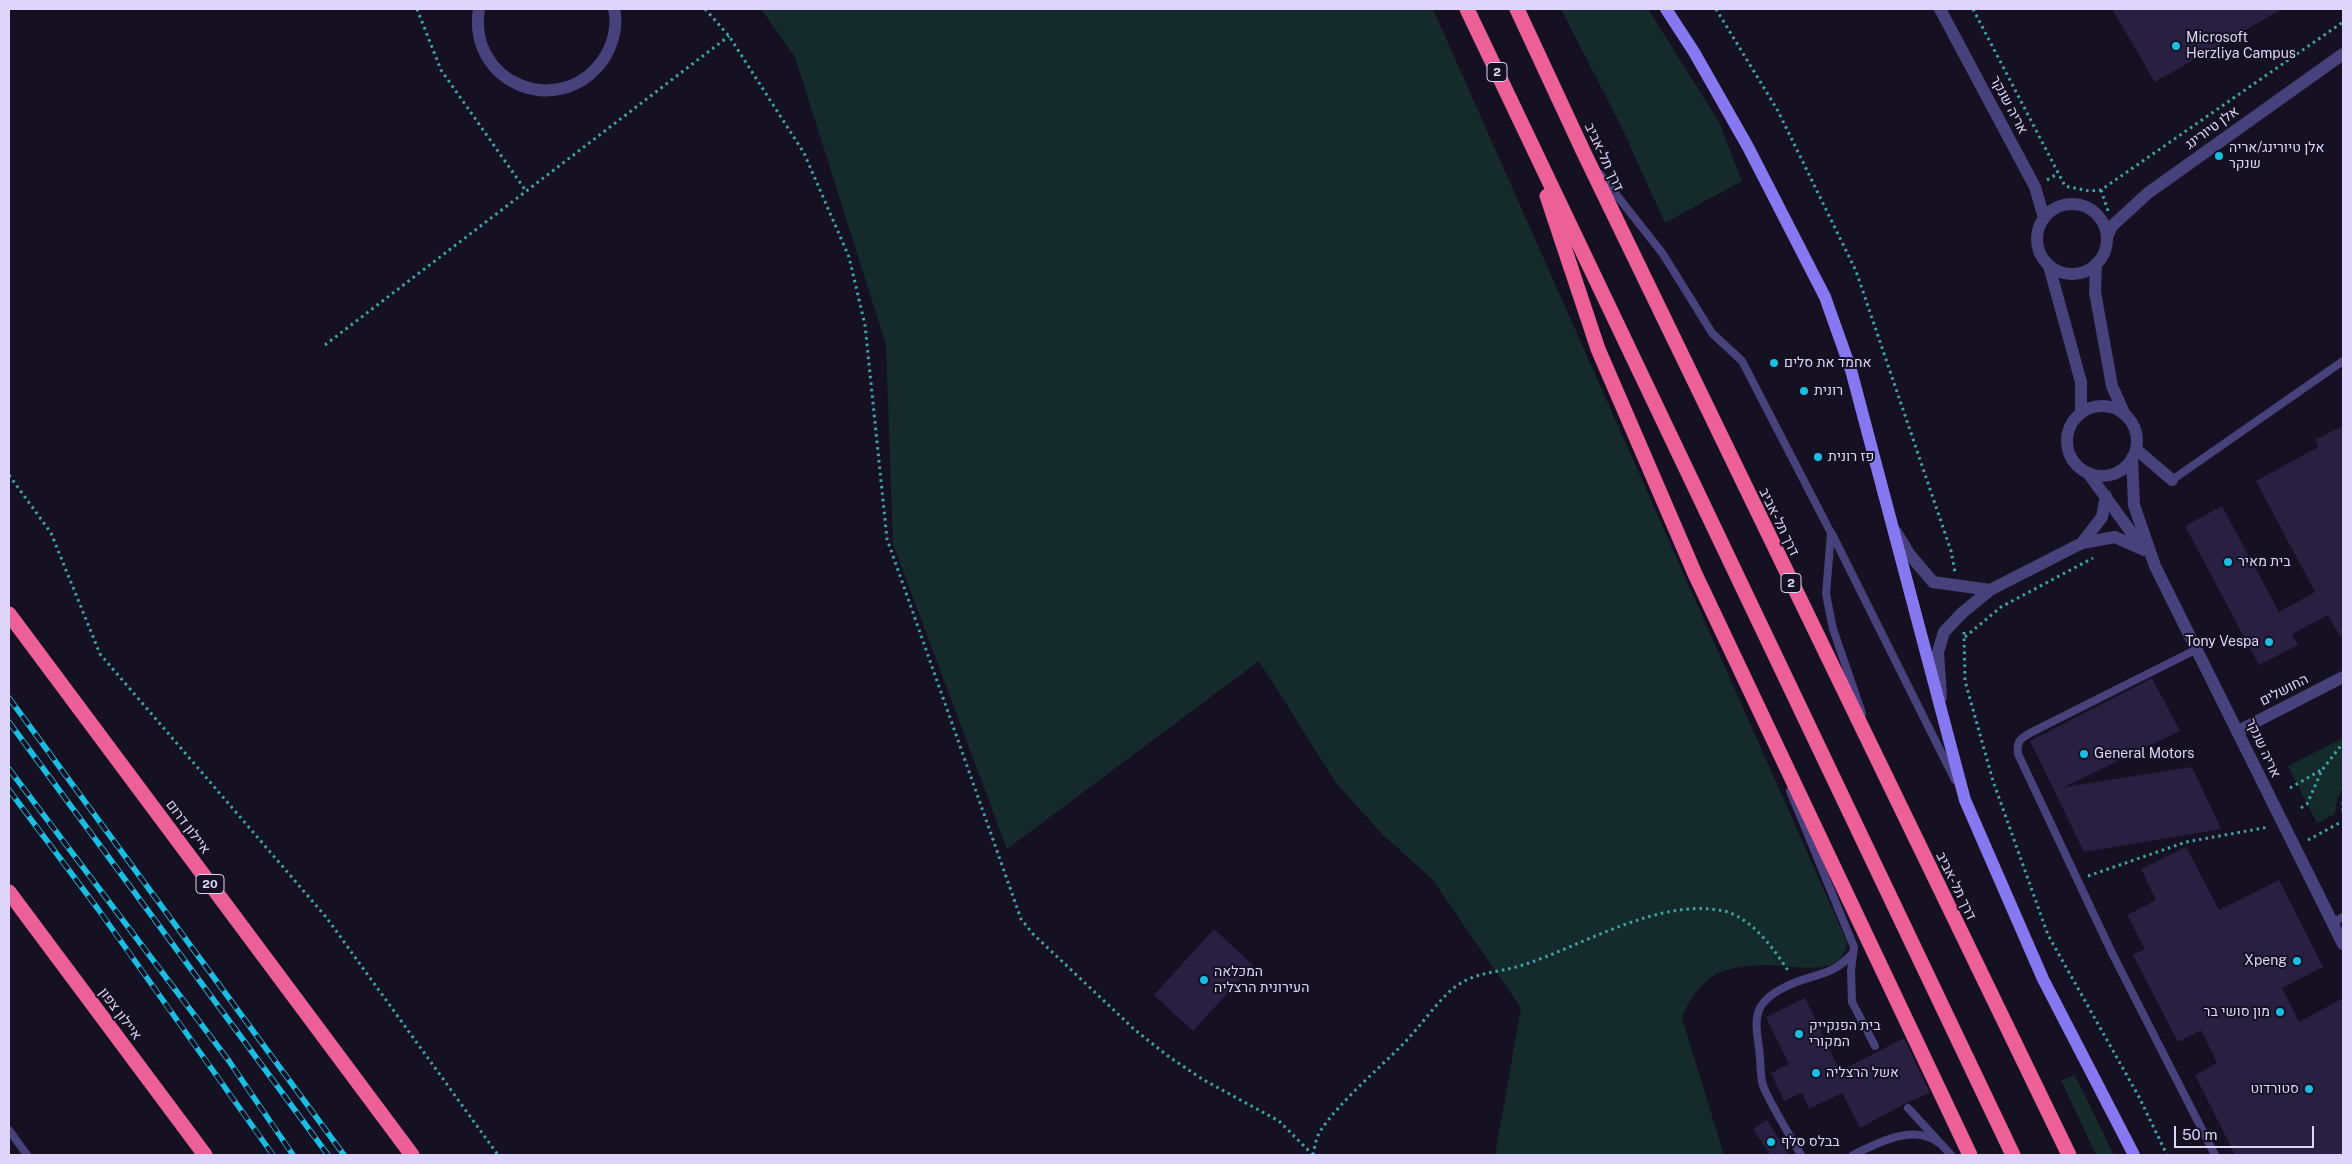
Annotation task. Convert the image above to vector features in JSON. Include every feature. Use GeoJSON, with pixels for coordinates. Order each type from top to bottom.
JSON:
{"type":"FeatureCollection","features":[{"type":"Feature","properties":{"kind":"highway","name":"2"},"geometry":{"type":"LineString","coordinates":[[1467,9],[2013,1155]]}},
{"type":"Feature","properties":{"kind":"highway","name":"דרך תל-אביב"},"geometry":{"type":"LineString","coordinates":[[1517,9],[1584,153],[1885,779],[2069,1155]]}},
{"type":"Feature","properties":{"kind":"highway"},"geometry":{"type":"LineString","coordinates":[[1527,135],[1598,348],[1695,574],[1757,710],[1970,1155]]}},
{"type":"Feature","properties":{"kind":"highway","name":"איילון דרום"},"geometry":{"type":"LineString","coordinates":[[9,614],[412,1155]]}},
{"type":"Feature","properties":{"kind":"highway","name":"איילון צפון"},"geometry":{"type":"LineString","coordinates":[[9,892],[204,1155]]}},
{"type":"Feature","properties":{"kind":"main road"},"geometry":{"type":"LineString","coordinates":[[1666,9],[1694,52],[1748,147],[1825,297],[1851,370],[1966,800],[2043,979],[2134,1155]]}},
{"type":"Feature","properties":{"kind":"street"},"geometry":{"type":"LineString","coordinates":[[479,9],[477,22],[480,42],[489,61],[503,76],[515,83],[541,91],[560,90],[578,83],[596,70],[608,52],[614,34],[614,9]]}},
{"type":"Feature","properties":{"kind":"street","name":"אריה שנקר"},"geometry":{"type":"LineString","coordinates":[[1940,9],[2035,187],[2044,218]]}},
{"type":"Feature","properties":{"kind":"street","name":"אלן טיורינג"},"geometry":{"type":"LineString","coordinates":[[2107,237],[2112,226],[2148,193],[2343,54]]}},
{"type":"Feature","properties":{"kind":"street"},"geometry":{"type":"LineString","coordinates":[[2049,266],[2058,271],[2073,274],[2088,270],[2096,264],[2102,256],[2107,237],[2101,220],[2095,213],[2079,204],[2060,206],[2044,218],[2037,238],[2040,253],[2049,266],[2081,382],[2081,413]]}},
{"type":"Feature","properties":{"kind":"street"},"geometry":{"type":"LineString","coordinates":[[2096,264],[2095,292],[2112,386],[2135,430],[2134,453],[2117,472],[2097,476],[2088,473],[2072,460],[2068,450],[2068,430],[2081,413],[2099,406],[2117,409],[2125,414]]}},
{"type":"Feature","properties":{"kind":"street"},"geometry":{"type":"LineString","coordinates":[[2134,453],[2172,480]]}},
{"type":"Feature","properties":{"kind":"street","name":"אריה שנקר"},"geometry":{"type":"LineString","coordinates":[[2134,453],[2134,505],[2155,566]]}},
{"type":"Feature","properties":{"kind":"street","name":"אריה שנקר"},"geometry":{"type":"LineString","coordinates":[[2088,473],[2155,566],[2238,730],[2293,847],[2338,920],[2343,944]]}},
{"type":"Feature","properties":{"kind":"street"},"geometry":{"type":"LineString","coordinates":[[2082,543],[2102,517],[2106,496]]}},
{"type":"Feature","properties":{"kind":"street"},"geometry":{"type":"LineString","coordinates":[[1892,525],[1910,555],[1933,582],[1990,590]]}},
{"type":"Feature","properties":{"kind":"street"},"geometry":{"type":"LineString","coordinates":[[1942,716],[1938,652],[1944,632],[1962,613],[1990,590],[2082,543],[2115,537],[2144,550]]}},
{"type":"Feature","properties":{"kind":"street","name":"החושלים"},"geometry":{"type":"LineString","coordinates":[[2238,730],[2343,677]]}},
{"type":"Feature","properties":{"kind":"lane"},"geometry":{"type":"LineString","coordinates":[[1584,153],[1663,254],[1712,333],[1742,361],[1966,800]]}},
{"type":"Feature","properties":{"kind":"lane"},"geometry":{"type":"LineString","coordinates":[[2172,480],[2343,361]]}},
{"type":"Feature","properties":{"kind":"lane"},"geometry":{"type":"LineString","coordinates":[[1831,533],[1826,594],[1833,629],[1885,779]]}},
{"type":"Feature","properties":{"kind":"lane"},"geometry":{"type":"LineString","coordinates":[[2197,649],[2032,732],[2020,739],[2016,745],[2018,754],[2112,953],[2215,1155]]}},
{"type":"Feature","properties":{"kind":"lane"},"geometry":{"type":"LineString","coordinates":[[1757,710],[1854,947],[1852,1002],[1875,1046]]}},
{"type":"Feature","properties":{"kind":"lane"},"geometry":{"type":"LineString","coordinates":[[1801,1155],[1763,1086],[1754,1022],[1760,1007],[1772,994],[1787,986],[1834,971],[1842,966],[1853,954]]}},
{"type":"Feature","properties":{"kind":"lane"},"geometry":{"type":"LineString","coordinates":[[1908,1108],[1951,1155]]}},
{"type":"Feature","properties":{"kind":"lane"},"geometry":{"type":"LineString","coordinates":[[9,1130],[27,1155]]}},
{"type":"Feature","properties":{"kind":"lane"},"geometry":{"type":"LineString","coordinates":[[1853,1155],[1892,1139],[1914,1135],[1928,1137],[1942,1145]]}},
{"type":"Feature","properties":{"kind":"path"},"geometry":{"type":"LineString","coordinates":[[417,9],[441,70],[526,191]]}},
{"type":"Feature","properties":{"kind":"path"},"geometry":{"type":"LineString","coordinates":[[705,9],[729,36],[804,153],[849,257],[865,324],[887,539],[1022,919],[1033,934],[1136,1030],[1168,1056],[1202,1079],[1279,1121],[1313,1155]]}},
{"type":"Feature","properties":{"kind":"path"},"geometry":{"type":"LineString","coordinates":[[1716,9],[1778,111],[1856,271],[1951,551],[1958,586]]}},
{"type":"Feature","properties":{"kind":"path"},"geometry":{"type":"LineString","coordinates":[[1973,9],[2065,186],[2089,190],[2101,190],[2343,22]]}},
{"type":"Feature","properties":{"kind":"path"},"geometry":{"type":"LineString","coordinates":[[325,345],[729,36]]}},
{"type":"Feature","properties":{"kind":"path"},"geometry":{"type":"LineString","coordinates":[[9,475],[51,532],[100,654],[326,917],[498,1155]]}},
{"type":"Feature","properties":{"kind":"path"},"geometry":{"type":"LineString","coordinates":[[1964,638],[2001,607],[2092,558],[2100,557]]}},
{"type":"Feature","properties":{"kind":"path"},"geometry":{"type":"LineString","coordinates":[[1962,613],[1965,681],[1993,781],[2048,935],[2139,1097],[2167,1155]]}},
{"type":"Feature","properties":{"kind":"path"},"geometry":{"type":"LineString","coordinates":[[2300,808],[2307,804],[2322,770],[2343,743]]}},
{"type":"Feature","properties":{"kind":"path"},"geometry":{"type":"LineString","coordinates":[[2290,788],[2322,770]]}},
{"type":"Feature","properties":{"kind":"path"},"geometry":{"type":"LineString","coordinates":[[2343,802],[2343,813]]}},
{"type":"Feature","properties":{"kind":"path"},"geometry":{"type":"LineString","coordinates":[[2293,847],[2343,821]]}},
{"type":"Feature","properties":{"kind":"path"},"geometry":{"type":"LineString","coordinates":[[2098,873],[2186,842],[2282,824]]}},
{"type":"Feature","properties":{"kind":"path"},"geometry":{"type":"LineString","coordinates":[[1313,1155],[1316,1139],[1322,1128],[1455,987],[1479,973],[1522,966],[1628,922],[1668,913],[1698,910],[1723,911],[1738,916],[1750,924],[1791,974]]}},
{"type":"Feature","properties":{"kind":"green space"},"geometry":{"type":"Polygon","coordinates":[[[761,9],[1433,9],[1847,942],[1843,954],[1836,962],[1826,966],[1801,968],[1759,965],[1744,966],[1722,972],[1705,982],[1690,1001],[1682,1018],[1724,1155],[1495,1155],[1521,1008],[1432,879],[1383,835],[1336,783],[1259,661],[1007,849],[893,544],[886,345],[795,57],[761,9]]]}},
{"type":"Feature","properties":{"kind":"green space"},"geometry":{"type":"Polygon","coordinates":[[[1561,9],[1648,9],[1719,122],[1742,181],[1665,223],[1622,128],[1561,9]]]}},
{"type":"Feature","properties":{"kind":"green space"},"geometry":{"type":"Polygon","coordinates":[[[2343,738],[2343,788],[2337,799],[2335,814],[2317,823],[2288,766],[2343,738]]]}},
{"type":"Feature","properties":{"kind":"green space"},"geometry":{"type":"Polygon","coordinates":[[[2075,1075],[2114,1155],[2096,1155],[2061,1080],[2075,1075]]]}},
{"type":"Feature","properties":{"kind":"building","name":"Microsoft Herzliya Campus"},"geometry":{"type":"Polygon","coordinates":[[[2112,9],[2282,9],[2155,82],[2112,9]]]}},
{"type":"Feature","properties":{"kind":"building","name":"בית מאיר"},"geometry":{"type":"Polygon","coordinates":[[[2343,426],[2343,641],[2328,615],[2292,634],[2298,645],[2259,665],[2185,526],[2222,506],[2279,612],[2315,592],[2256,481],[2318,447],[2315,440],[2343,426]]]}},
{"type":"Feature","properties":{"kind":"building","name":"General Motors"},"geometry":{"type":"Polygon","coordinates":[[[2152,678],[2180,731],[2064,787],[2192,767],[2221,829],[2084,852],[2030,741],[2152,678]]]}},
{"type":"Feature","properties":{"kind":"building"},"geometry":{"type":"Polygon","coordinates":[[[2186,847],[2219,910],[2279,880],[2323,967],[2282,988],[2299,1022],[2343,998],[2343,1155],[2235,1155],[2195,1075],[2217,1063],[2201,1030],[2178,1042],[2133,955],[2145,949],[2127,915],[2156,900],[2141,869],[2186,847]]]}},
{"type":"Feature","properties":{"kind":"building","name":"המכלאה העירונית הרצליה"},"geometry":{"type":"Polygon","coordinates":[[[1214,929],[1253,965],[1193,1031],[1154,995],[1214,929]]]}},
{"type":"Feature","properties":{"kind":"building"},"geometry":{"type":"Polygon","coordinates":[[[1805,998],[1840,1071],[1904,1038],[1930,1093],[1906,1103],[1860,1128],[1842,1093],[1809,1109],[1802,1093],[1784,1101],[1771,1073],[1789,1064],[1766,1017],[1805,998]]]}},
{"type":"Feature","properties":{"kind":"building","name":"בבלס סלף"},"geometry":{"type":"Polygon","coordinates":[[[1767,1120],[1789,1155],[1770,1155],[1753,1129],[1767,1120]]]}},
{"type":"Feature","properties":{"kind":"railway"},"geometry":{"type":"LineString","coordinates":[[9,698],[344,1155]]}},
{"type":"Feature","properties":{"kind":"railway"},"geometry":{"type":"LineString","coordinates":[[9,722],[328,1155]]}},
{"type":"Feature","properties":{"kind":"railway"},"geometry":{"type":"LineString","coordinates":[[9,769],[229,1061],[293,1155]]}},
{"type":"Feature","properties":{"kind":"railway"},"geometry":{"type":"LineString","coordinates":[[9,790],[98,909],[273,1155]]}},
{"type":"Feature","properties":{"kind":"place","name":"Microsoft Herzliya Campus"},"geometry":{"type":"Point","coordinates":[2176,46]}},
{"type":"Feature","properties":{"kind":"place","name":"אלן טיורינג/אריה שנקר"},"geometry":{"type":"Point","coordinates":[2219,156]}},
{"type":"Feature","properties":{"kind":"place","name":"אחמד את סלים"},"geometry":{"type":"Point","coordinates":[1774,363]}},
{"type":"Feature","properties":{"kind":"place","name":"רונית"},"geometry":{"type":"Point","coordinates":[1804,391]}},
{"type":"Feature","properties":{"kind":"place","name":"פז רונית"},"geometry":{"type":"Point","coordinates":[1818,457]}},
{"type":"Feature","properties":{"kind":"place","name":"בית מאיר"},"geometry":{"type":"Point","coordinates":[2228,562]}},
{"type":"Feature","properties":{"kind":"place","name":"Tony Vespa"},"geometry":{"type":"Point","coordinates":[2269,642]}},
{"type":"Feature","properties":{"kind":"place","name":"General Motors"},"geometry":{"type":"Point","coordinates":[2084,754]}},
{"type":"Feature","properties":{"kind":"place","name":"Xpeng"},"geometry":{"type":"Point","coordinates":[2297,961]}},
{"type":"Feature","properties":{"kind":"place","name":"המכלאה העירונית הרצליה"},"geometry":{"type":"Point","coordinates":[1204,980]}},
{"type":"Feature","properties":{"kind":"place","name":"מון סושי בר"},"geometry":{"type":"Point","coordinates":[2280,1012]}},
{"type":"Feature","properties":{"kind":"place","name":"בית הפנקייק המקורי"},"geometry":{"type":"Point","coordinates":[1799,1034]}},
{"type":"Feature","properties":{"kind":"place","name":"אשל הרצליה"},"geometry":{"type":"Point","coordinates":[1816,1073]}},
{"type":"Feature","properties":{"kind":"place","name":"סטורדוט"},"geometry":{"type":"Point","coordinates":[2309,1089]}},
{"type":"Feature","properties":{"kind":"place","name":"בבלס סלף"},"geometry":{"type":"Point","coordinates":[1771,1142]}}]}
